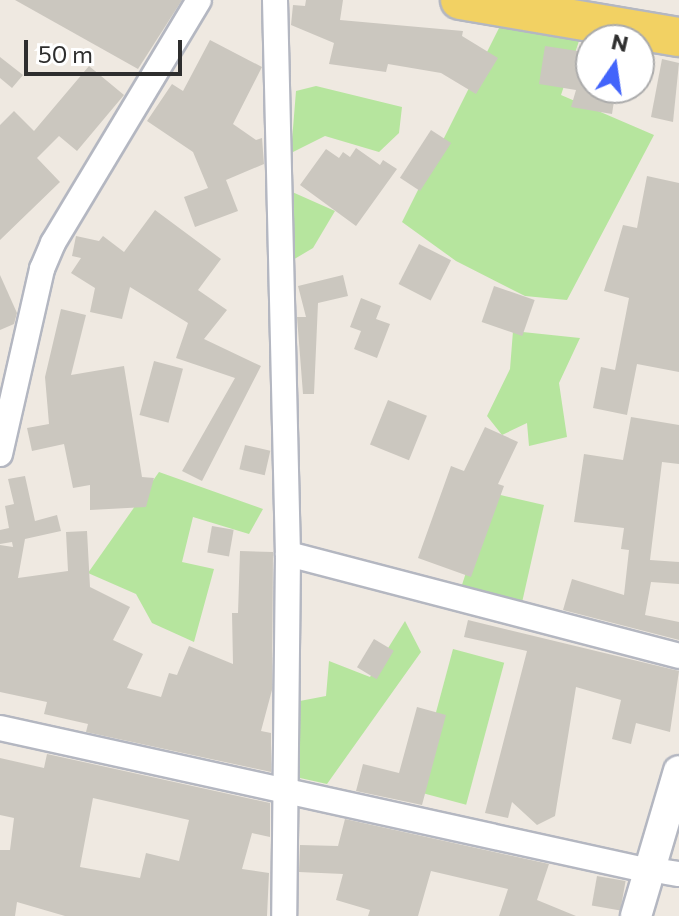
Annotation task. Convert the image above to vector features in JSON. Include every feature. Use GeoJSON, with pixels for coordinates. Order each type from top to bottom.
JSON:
{"type":"FeatureCollection","features":[{"type":"Feature","properties":{"kind":"main road"},"geometry":{"type":"LineString","coordinates":[[460,0],[679,37]]}},
{"type":"Feature","properties":{"kind":"street"},"geometry":{"type":"LineString","coordinates":[[0,454],[6,398],[42,269],[53,243],[199,0]]}},
{"type":"Feature","properties":{"kind":"street"},"geometry":{"type":"LineString","coordinates":[[275,0],[288,554],[282,790],[284,916]]}},
{"type":"Feature","properties":{"kind":"street"},"geometry":{"type":"LineString","coordinates":[[288,554],[679,656]]}},
{"type":"Feature","properties":{"kind":"street"},"geometry":{"type":"LineString","coordinates":[[0,728],[665,872]]}},
{"type":"Feature","properties":{"kind":"street"},"geometry":{"type":"LineString","coordinates":[[636,916],[665,872],[679,771]]}},
{"type":"Feature","properties":{"kind":"street"},"geometry":{"type":"LineString","coordinates":[[652,916],[679,828]]}},
{"type":"Feature","properties":{"kind":"green space"},"geometry":{"type":"Polygon","coordinates":[[[500,26],[575,37],[575,53],[561,95],[575,101],[575,104],[582,104],[654,135],[567,300],[525,296],[456,261],[402,222],[500,26]]]}},
{"type":"Feature","properties":{"kind":"green space"},"geometry":{"type":"Polygon","coordinates":[[[316,86],[402,107],[399,133],[379,152],[325,136],[291,153],[296,91],[316,86]]]}},
{"type":"Feature","properties":{"kind":"green space"},"geometry":{"type":"Polygon","coordinates":[[[290,191],[335,211],[313,248],[286,264],[290,191]]]}},
{"type":"Feature","properties":{"kind":"green space"},"geometry":{"type":"Polygon","coordinates":[[[513,331],[580,338],[559,383],[567,437],[529,446],[527,423],[502,435],[487,416],[510,369],[513,331]]]}},
{"type":"Feature","properties":{"kind":"green space"},"geometry":{"type":"Polygon","coordinates":[[[159,472],[263,509],[249,534],[193,517],[182,562],[214,569],[194,642],[152,623],[136,594],[88,573],[159,472]]]}},
{"type":"Feature","properties":{"kind":"green space"},"geometry":{"type":"Polygon","coordinates":[[[492,493],[544,505],[521,607],[460,591],[492,493]]]}},
{"type":"Feature","properties":{"kind":"green space"},"geometry":{"type":"Polygon","coordinates":[[[405,621],[421,652],[327,784],[282,774],[284,704],[326,696],[329,661],[370,677],[405,621]]]}},
{"type":"Feature","properties":{"kind":"green space"},"geometry":{"type":"Polygon","coordinates":[[[453,649],[504,663],[466,805],[415,791],[453,649]]]}},
{"type":"Feature","properties":{"kind":"building"},"geometry":{"type":"Polygon","coordinates":[[[15,0],[182,0],[138,69],[15,0]]]}},
{"type":"Feature","properties":{"kind":"building"},"geometry":{"type":"Polygon","coordinates":[[[306,0],[343,0],[340,20],[463,31],[462,36],[498,58],[476,94],[441,73],[388,64],[386,72],[329,64],[334,43],[291,25],[293,5],[305,6],[306,0]]]}},
{"type":"Feature","properties":{"kind":"building"},"geometry":{"type":"Polygon","coordinates":[[[210,40],[262,67],[233,124],[256,140],[262,138],[264,164],[226,180],[238,211],[195,227],[184,197],[208,188],[193,152],[147,121],[172,84],[183,91],[210,40]]]}},
{"type":"Feature","properties":{"kind":"building"},"geometry":{"type":"Polygon","coordinates":[[[545,46],[575,51],[575,90],[539,84],[545,46]]]}},
{"type":"Feature","properties":{"kind":"building"},"geometry":{"type":"Polygon","coordinates":[[[0,57],[23,75],[12,88],[0,78],[0,57]]]}},
{"type":"Feature","properties":{"kind":"building"},"geometry":{"type":"Polygon","coordinates":[[[662,59],[679,63],[673,122],[651,117],[662,59]]]}},
{"type":"Feature","properties":{"kind":"building"},"geometry":{"type":"Polygon","coordinates":[[[89,66],[124,95],[77,151],[59,136],[37,158],[60,182],[0,240],[0,125],[14,111],[34,131],[89,66]]]}},
{"type":"Feature","properties":{"kind":"building"},"geometry":{"type":"Polygon","coordinates":[[[575,93],[575,104],[614,104],[612,114],[571,107],[575,93]]]}},
{"type":"Feature","properties":{"kind":"building"},"geometry":{"type":"Polygon","coordinates":[[[431,130],[451,143],[420,191],[400,178],[431,130]]]}},
{"type":"Feature","properties":{"kind":"building"},"geometry":{"type":"Polygon","coordinates":[[[356,148],[380,165],[383,160],[397,169],[356,226],[300,185],[326,149],[339,158],[343,152],[350,157],[356,148]]]}},
{"type":"Feature","properties":{"kind":"building"},"geometry":{"type":"Polygon","coordinates":[[[647,176],[679,183],[679,372],[637,364],[627,415],[593,408],[601,367],[615,370],[629,298],[604,291],[623,225],[637,228],[647,176]]]}},
{"type":"Feature","properties":{"kind":"building"},"geometry":{"type":"Polygon","coordinates":[[[155,210],[221,259],[198,290],[227,310],[204,339],[261,366],[202,481],[182,471],[235,378],[176,358],[188,323],[130,287],[122,319],[90,312],[95,288],[71,273],[81,258],[72,256],[76,236],[99,241],[103,236],[124,252],[155,210]]]}},
{"type":"Feature","properties":{"kind":"building"},"geometry":{"type":"Polygon","coordinates":[[[419,244],[451,260],[431,300],[399,284],[419,244]]]}},
{"type":"Feature","properties":{"kind":"building"},"geometry":{"type":"Polygon","coordinates":[[[0,275],[17,313],[14,324],[0,330],[0,275]]]}},
{"type":"Feature","properties":{"kind":"building"},"geometry":{"type":"Polygon","coordinates":[[[343,275],[348,296],[318,303],[314,394],[303,394],[297,317],[306,317],[298,286],[343,275]]]}},
{"type":"Feature","properties":{"kind":"building"},"geometry":{"type":"Polygon","coordinates":[[[494,286],[535,300],[522,336],[482,322],[494,286]]]}},
{"type":"Feature","properties":{"kind":"building"},"geometry":{"type":"Polygon","coordinates":[[[361,298],[381,306],[376,319],[390,324],[377,358],[354,349],[361,331],[350,327],[361,298]]]}},
{"type":"Feature","properties":{"kind":"building"},"geometry":{"type":"Polygon","coordinates":[[[61,309],[86,315],[71,375],[124,366],[142,477],[154,478],[146,507],[90,510],[90,485],[73,488],[64,444],[32,451],[27,428],[49,424],[45,377],[61,309]]]}},
{"type":"Feature","properties":{"kind":"building"},"geometry":{"type":"Polygon","coordinates":[[[154,361],[183,369],[168,423],[140,415],[154,361]]]}},
{"type":"Feature","properties":{"kind":"building"},"geometry":{"type":"Polygon","coordinates":[[[388,400],[427,416],[409,460],[370,445],[388,400]]]}},
{"type":"Feature","properties":{"kind":"building"},"geometry":{"type":"Polygon","coordinates":[[[631,417],[679,425],[679,464],[662,462],[650,560],[679,562],[679,584],[651,582],[645,615],[679,622],[679,640],[563,610],[572,579],[624,595],[629,550],[621,549],[624,528],[574,522],[584,454],[623,460],[631,417]]]}},
{"type":"Feature","properties":{"kind":"building"},"geometry":{"type":"Polygon","coordinates":[[[485,427],[518,442],[498,484],[504,486],[471,577],[418,558],[451,466],[464,471],[485,427]]]}},
{"type":"Feature","properties":{"kind":"building"},"geometry":{"type":"Polygon","coordinates":[[[245,445],[270,451],[265,475],[239,469],[245,445]]]}},
{"type":"Feature","properties":{"kind":"building"},"geometry":{"type":"Polygon","coordinates":[[[25,476],[35,521],[57,515],[61,531],[25,539],[18,578],[68,571],[66,532],[87,531],[90,587],[130,607],[113,640],[143,654],[127,688],[161,697],[169,673],[177,675],[189,646],[233,664],[232,613],[238,613],[240,551],[273,552],[272,690],[261,731],[271,733],[271,772],[86,732],[88,724],[44,714],[47,702],[0,692],[0,545],[13,547],[12,542],[0,544],[0,530],[9,528],[5,506],[14,504],[8,479],[25,476]]]}},
{"type":"Feature","properties":{"kind":"building"},"geometry":{"type":"Polygon","coordinates":[[[212,526],[234,530],[229,556],[207,553],[212,526]]]}},
{"type":"Feature","properties":{"kind":"building"},"geometry":{"type":"Polygon","coordinates":[[[468,620],[679,671],[670,732],[636,723],[631,744],[612,739],[621,700],[576,687],[555,816],[537,825],[512,802],[508,818],[485,813],[527,651],[464,637],[468,620]]]}},
{"type":"Feature","properties":{"kind":"building"},"geometry":{"type":"Polygon","coordinates":[[[374,639],[394,651],[377,679],[357,667],[374,639]]]}},
{"type":"Feature","properties":{"kind":"building"},"geometry":{"type":"Polygon","coordinates":[[[417,707],[446,715],[422,805],[356,791],[363,764],[399,773],[417,707]]]}},
{"type":"Feature","properties":{"kind":"building"},"geometry":{"type":"Polygon","coordinates":[[[47,754],[270,803],[270,837],[252,833],[242,869],[269,873],[267,916],[65,916],[17,902],[15,916],[0,916],[0,850],[10,850],[14,818],[0,815],[0,758],[44,768],[47,754]],[[93,798],[80,867],[140,878],[146,853],[179,861],[189,820],[93,798]]]}},
{"type":"Feature","properties":{"kind":"building"},"geometry":{"type":"Polygon","coordinates":[[[345,819],[549,864],[537,900],[576,916],[499,916],[508,889],[431,871],[418,916],[368,916],[370,910],[336,900],[343,874],[299,872],[300,845],[338,846],[345,819]]]}},
{"type":"Feature","properties":{"kind":"building"},"geometry":{"type":"Polygon","coordinates":[[[597,876],[626,881],[620,911],[592,906],[597,876]]]}}]}
